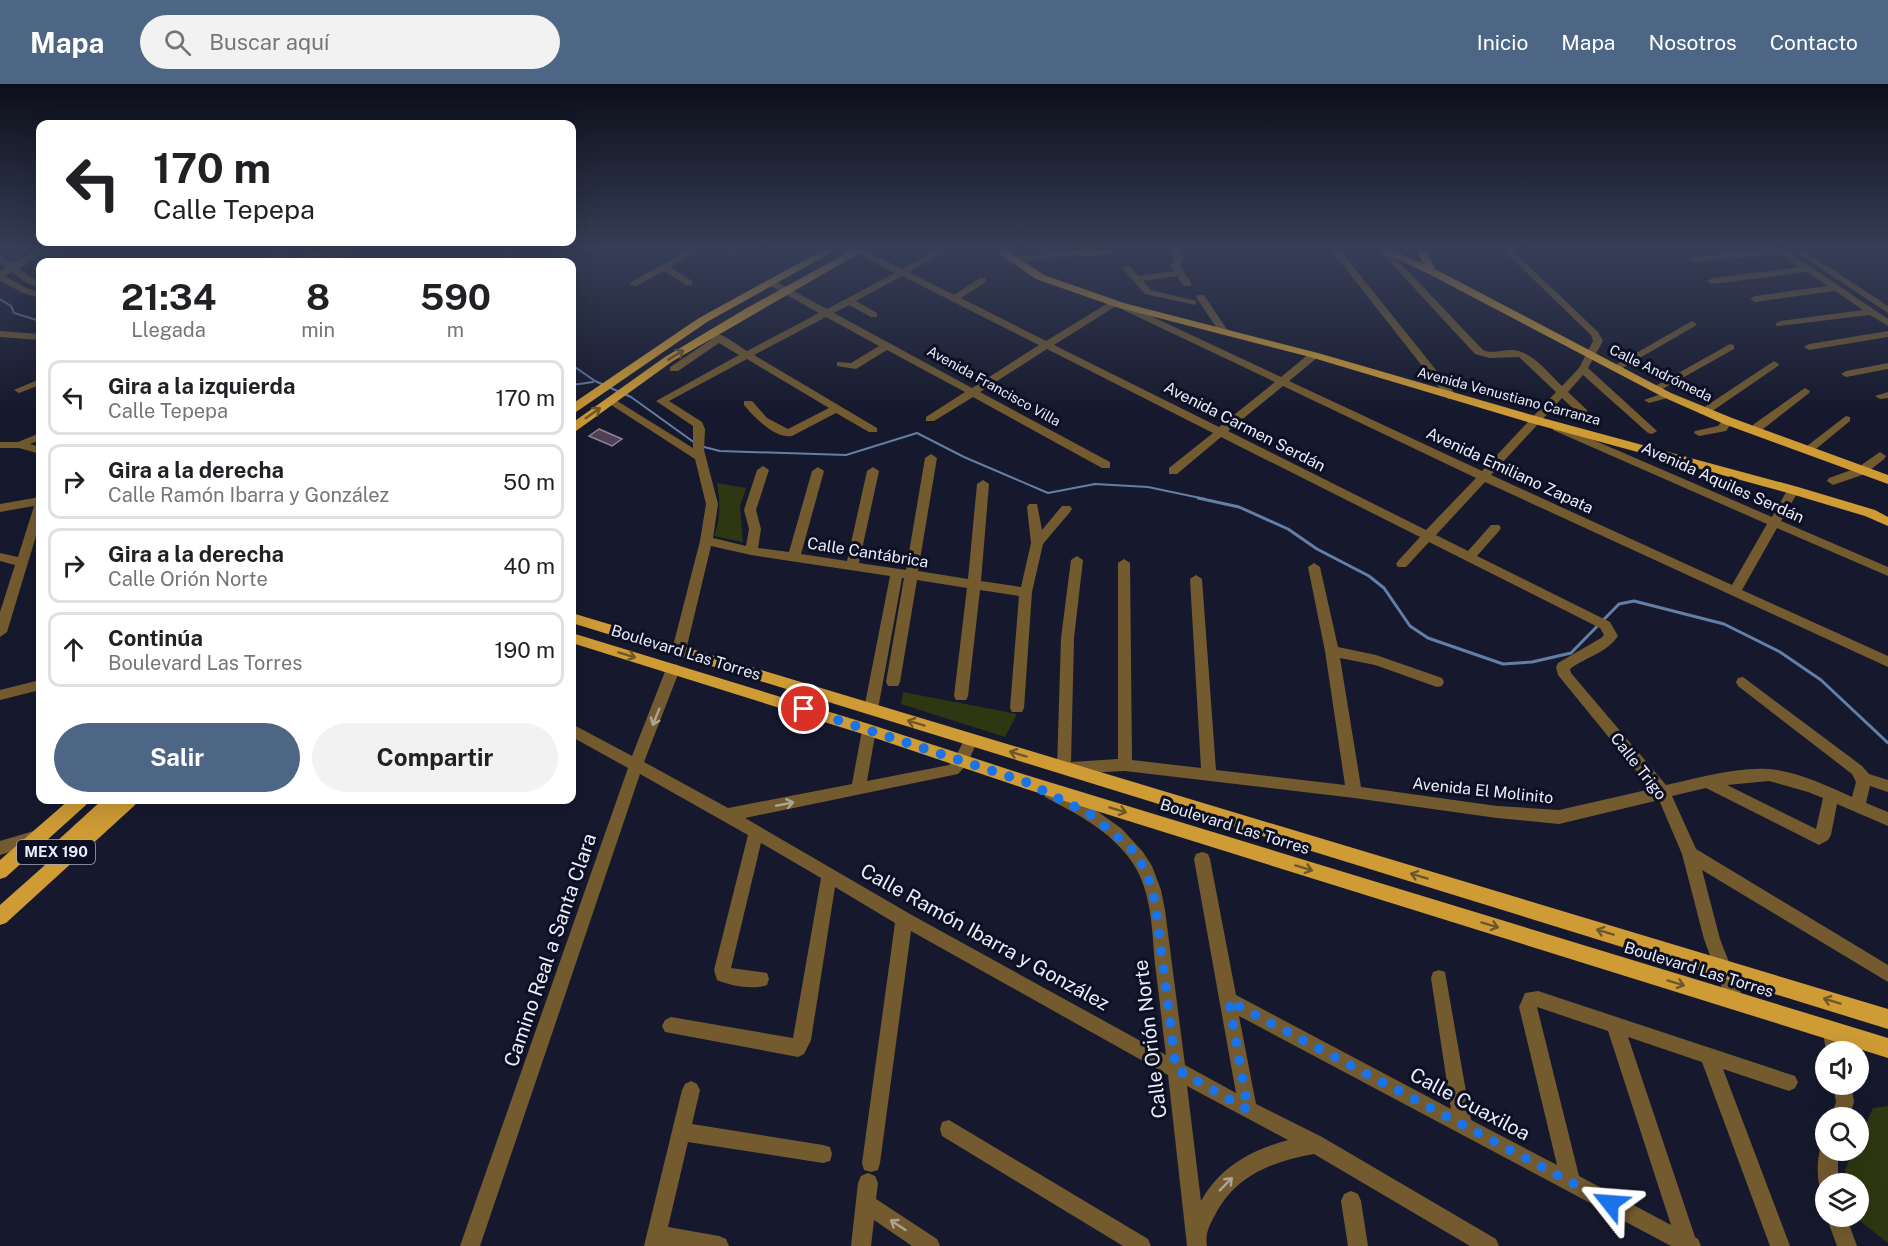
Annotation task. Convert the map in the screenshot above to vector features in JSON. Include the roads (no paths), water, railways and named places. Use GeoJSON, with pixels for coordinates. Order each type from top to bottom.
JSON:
{"type":"FeatureCollection","features":[{"type":"Feature","properties":{"kind":"main road"},"geometry":{"type":"LineString","coordinates":[[577,405],[622,372],[703,320],[732,304]]}},
{"type":"Feature","properties":{"kind":"main road"},"geometry":{"type":"LineString","coordinates":[[576,425],[628,388],[765,304]]}},
{"type":"Feature","properties":{"kind":"main road","name":"Avenida Venustiano Carranza"},"geometry":{"type":"LineString","coordinates":[[1117,304],[1314,355],[1452,397],[1793,490],[1870,513],[1888,522]]}},
{"type":"Feature","properties":{"kind":"main road","name":"Calle Andrómeda"},"geometry":{"type":"LineString","coordinates":[[1494,304],[1615,368],[1652,394],[1667,395],[1704,412],[1886,481]]}},
{"type":"Feature","properties":{"kind":"main road"},"geometry":{"type":"LineString","coordinates":[[1870,513],[1882,510],[1888,505]]}},
{"type":"Feature","properties":{"kind":"main road"},"geometry":{"type":"LineString","coordinates":[[576,612],[615,632]]}},
{"type":"Feature","properties":{"kind":"main road","name":"Boulevard Las Torres"},"geometry":{"type":"LineString","coordinates":[[576,619],[1888,1018]]}},
{"type":"Feature","properties":{"kind":"main road","name":"Boulevard Las Torres"},"geometry":{"type":"LineString","coordinates":[[576,639],[869,730],[1026,782],[1888,1048]]}},
{"type":"Feature","properties":{"kind":"main road","name":"MEX 190"},"geometry":{"type":"LineString","coordinates":[[0,871],[75,804]]}},
{"type":"Feature","properties":{"kind":"main road","name":"MEX 190"},"geometry":{"type":"LineString","coordinates":[[0,904],[109,804]]}},
{"type":"Feature","properties":{"kind":"main road"},"geometry":{"type":"LineString","coordinates":[[0,917],[125,804]]}},
{"type":"Feature","properties":{"kind":"street","name":"Avenida Francisco Villa"},"geometry":{"type":"LineString","coordinates":[[813,304],[1106,465]]}},
{"type":"Feature","properties":{"kind":"street"},"geometry":{"type":"LineString","coordinates":[[679,650],[706,541],[712,504],[699,453],[698,424],[661,401],[839,304]]}},
{"type":"Feature","properties":{"kind":"street"},"geometry":{"type":"LineString","coordinates":[[855,304],[874,315]]}},
{"type":"Feature","properties":{"kind":"street","name":"Avenida Carmen Serdán"},"geometry":{"type":"LineString","coordinates":[[967,304],[1429,535],[1603,626]]}},
{"type":"Feature","properties":{"kind":"street"},"geometry":{"type":"LineString","coordinates":[[930,418],[1116,304]]}},
{"type":"Feature","properties":{"kind":"street","name":"Avenida Emiliano Zapata"},"geometry":{"type":"LineString","coordinates":[[1116,304],[1482,476],[1888,662]]}},
{"type":"Feature","properties":{"kind":"street"},"geometry":{"type":"LineString","coordinates":[[1201,304],[1223,331]]}},
{"type":"Feature","properties":{"kind":"street"},"geometry":{"type":"LineString","coordinates":[[1378,304],[1452,397]]}},
{"type":"Feature","properties":{"kind":"street"},"geometry":{"type":"LineString","coordinates":[[1434,304],[1479,352],[1488,356],[1514,353],[1523,355],[1583,412]]}},
{"type":"Feature","properties":{"kind":"street"},"geometry":{"type":"LineString","coordinates":[[1402,564],[1482,476],[1540,421],[1592,356],[1598,338],[1563,304]]}},
{"type":"Feature","properties":{"kind":"street"},"geometry":{"type":"LineString","coordinates":[[1861,304],[1888,323]]}},
{"type":"Feature","properties":{"kind":"street"},"geometry":{"type":"LineString","coordinates":[[1780,324],[1872,312]]}},
{"type":"Feature","properties":{"kind":"street"},"geometry":{"type":"LineString","coordinates":[[1615,368],[1692,324]]}},
{"type":"Feature","properties":{"kind":"street"},"geometry":{"type":"LineString","coordinates":[[0,334],[36,338]]}},
{"type":"Feature","properties":{"kind":"street"},"geometry":{"type":"LineString","coordinates":[[1809,347],[1888,334]]}},
{"type":"Feature","properties":{"kind":"street"},"geometry":{"type":"LineString","coordinates":[[674,369],[715,336],[873,430]]}},
{"type":"Feature","properties":{"kind":"street"},"geometry":{"type":"LineString","coordinates":[[841,364],[852,367],[887,345]]}},
{"type":"Feature","properties":{"kind":"street"},"geometry":{"type":"LineString","coordinates":[[1652,394],[1730,348]]}},
{"type":"Feature","properties":{"kind":"street"},"geometry":{"type":"LineString","coordinates":[[1173,471],[1314,355]]}},
{"type":"Feature","properties":{"kind":"street"},"geometry":{"type":"LineString","coordinates":[[1704,412],[1774,364]]}},
{"type":"Feature","properties":{"kind":"street"},"geometry":{"type":"LineString","coordinates":[[1846,374],[1888,366]]}},
{"type":"Feature","properties":{"kind":"street"},"geometry":{"type":"LineString","coordinates":[[1583,369],[1652,431]]}},
{"type":"Feature","properties":{"kind":"street"},"geometry":{"type":"LineString","coordinates":[[19,390],[36,384]]}},
{"type":"Feature","properties":{"kind":"street"},"geometry":{"type":"LineString","coordinates":[[1754,430],[1805,391]]}},
{"type":"Feature","properties":{"kind":"street"},"geometry":{"type":"LineString","coordinates":[[612,399],[699,453]]}},
{"type":"Feature","properties":{"kind":"street"},"geometry":{"type":"LineString","coordinates":[[748,403],[763,420],[788,434],[837,408]]}},
{"type":"Feature","properties":{"kind":"street"},"geometry":{"type":"LineString","coordinates":[[1807,451],[1846,419]]}},
{"type":"Feature","properties":{"kind":"street","name":"Avenida Aquiles Serdán"},"geometry":{"type":"LineString","coordinates":[[1540,421],[1888,572]]}},
{"type":"Feature","properties":{"kind":"street"},"geometry":{"type":"LineString","coordinates":[[1699,433],[1722,429],[1728,421]]}},
{"type":"Feature","properties":{"kind":"street"},"geometry":{"type":"LineString","coordinates":[[20,446],[36,438]]}},
{"type":"Feature","properties":{"kind":"street"},"geometry":{"type":"LineString","coordinates":[[0,445],[36,450]]}},
{"type":"Feature","properties":{"kind":"street"},"geometry":{"type":"LineString","coordinates":[[1833,481],[1861,471],[1880,456]]}},
{"type":"Feature","properties":{"kind":"street"},"geometry":{"type":"LineString","coordinates":[[871,709],[932,458]]}},
{"type":"Feature","properties":{"kind":"street"},"geometry":{"type":"LineString","coordinates":[[751,551],[755,529],[750,510],[763,470]]}},
{"type":"Feature","properties":{"kind":"street"},"geometry":{"type":"LineString","coordinates":[[794,557],[818,471]]}},
{"type":"Feature","properties":{"kind":"street"},"geometry":{"type":"LineString","coordinates":[[852,566],[873,471]]}},
{"type":"Feature","properties":{"kind":"street"},"geometry":{"type":"LineString","coordinates":[[961,696],[983,484]]}},
{"type":"Feature","properties":{"kind":"street"},"geometry":{"type":"LineString","coordinates":[[1735,591],[1793,490]]}},
{"type":"Feature","properties":{"kind":"street"},"geometry":{"type":"LineString","coordinates":[[0,508],[8,509],[36,502]]}},
{"type":"Feature","properties":{"kind":"street"},"geometry":{"type":"LineString","coordinates":[[1017,708],[1026,592],[1037,543],[1033,507]]}},
{"type":"Feature","properties":{"kind":"street"},"geometry":{"type":"LineString","coordinates":[[1037,543],[1066,509]]}},
{"type":"Feature","properties":{"kind":"street"},"geometry":{"type":"LineString","coordinates":[[0,632],[4,608],[36,519]]}},
{"type":"Feature","properties":{"kind":"street"},"geometry":{"type":"LineString","coordinates":[[1470,556],[1495,528]]}},
{"type":"Feature","properties":{"kind":"street","name":"Calle Cantábrica"},"geometry":{"type":"LineString","coordinates":[[706,541],[751,551],[1026,592]]}},
{"type":"Feature","properties":{"kind":"street"},"geometry":{"type":"LineString","coordinates":[[0,557],[22,563]]}},
{"type":"Feature","properties":{"kind":"street"},"geometry":{"type":"LineString","coordinates":[[1064,768],[1065,644],[1077,560]]}},
{"type":"Feature","properties":{"kind":"street"},"geometry":{"type":"LineString","coordinates":[[1125,563],[1125,765]]}},
{"type":"Feature","properties":{"kind":"street"},"geometry":{"type":"LineString","coordinates":[[1314,567],[1332,651],[1354,792]]}},
{"type":"Feature","properties":{"kind":"street"},"geometry":{"type":"LineString","coordinates":[[893,682],[903,574]]}},
{"type":"Feature","properties":{"kind":"street"},"geometry":{"type":"LineString","coordinates":[[1196,579],[1209,776]]}},
{"type":"Feature","properties":{"kind":"street","name":"Calle Trigo"},"geometry":{"type":"LineString","coordinates":[[1603,626],[1603,647],[1570,661],[1563,667],[1565,675],[1663,792],[1690,854],[1722,968],[1735,1001]]}},
{"type":"Feature","properties":{"kind":"street"},"geometry":{"type":"LineString","coordinates":[[1332,651],[1376,660],[1437,682]]}},
{"type":"Feature","properties":{"kind":"street","name":"Camino Real a Santa Clara"},"geometry":{"type":"LineString","coordinates":[[470,1246],[636,765],[673,669]]}},
{"type":"Feature","properties":{"kind":"street"},"geometry":{"type":"LineString","coordinates":[[1743,682],[1860,775],[1888,786]]}},
{"type":"Feature","properties":{"kind":"street"},"geometry":{"type":"LineString","coordinates":[[0,695],[36,686]]}},
{"type":"Feature","properties":{"kind":"street"},"geometry":{"type":"LineString","coordinates":[[858,789],[869,730]]}},
{"type":"Feature","properties":{"kind":"street","name":"Calle Ramón Ibarra y González"},"geometry":{"type":"LineString","coordinates":[[576,732],[727,815],[904,919],[1248,1110],[1315,1144],[1489,1246]]}},
{"type":"Feature","properties":{"kind":"street"},"geometry":{"type":"LineString","coordinates":[[727,815],[953,770],[962,760],[971,740]]}},
{"type":"Feature","properties":{"kind":"street","name":"Avenida El Molinito"},"geometry":{"type":"LineString","coordinates":[[1064,768],[1125,765],[1354,792],[1497,812],[1559,817],[1707,782],[1769,776],[1796,780],[1888,819]]}},
{"type":"Feature","properties":{"kind":"street"},"geometry":{"type":"LineString","coordinates":[[1852,804],[1860,775]]}},
{"type":"Feature","properties":{"kind":"street","name":"Calle Orión Norte"},"geometry":{"type":"LineString","coordinates":[[1026,782],[1091,815],[1111,829],[1130,847],[1147,872],[1155,902],[1197,1240]]}},
{"type":"Feature","properties":{"kind":"street"},"geometry":{"type":"LineString","coordinates":[[1707,782],[1819,838],[1823,835],[1831,794]]}},
{"type":"Feature","properties":{"kind":"street"},"geometry":{"type":"LineString","coordinates":[[756,832],[722,970],[727,976],[761,980]]}},
{"type":"Feature","properties":{"kind":"street"},"geometry":{"type":"LineString","coordinates":[[0,848],[39,836]]}},
{"type":"Feature","properties":{"kind":"street"},"geometry":{"type":"LineString","coordinates":[[1690,854],[1888,974]]}},
{"type":"Feature","properties":{"kind":"street"},"geometry":{"type":"LineString","coordinates":[[1202,859],[1248,1110]]}},
{"type":"Feature","properties":{"kind":"street"},"geometry":{"type":"LineString","coordinates":[[671,1026],[798,1048],[802,1040],[829,876]]}},
{"type":"Feature","properties":{"kind":"street"},"geometry":{"type":"LineString","coordinates":[[871,1163],[904,919]]}},
{"type":"Feature","properties":{"kind":"street"},"geometry":{"type":"LineString","coordinates":[[1439,978],[1463,1125]]}},
{"type":"Feature","properties":{"kind":"street"},"geometry":{"type":"LineString","coordinates":[[1571,1183],[1528,1007],[1531,999],[1538,999],[1789,1082]]}},
{"type":"Feature","properties":{"kind":"street","name":"Calle Cuaxiloa"},"geometry":{"type":"LineString","coordinates":[[1229,1001],[1689,1245]]}},
{"type":"Feature","properties":{"kind":"street"},"geometry":{"type":"LineString","coordinates":[[1615,1024],[1689,1245]]}},
{"type":"Feature","properties":{"kind":"street"},"geometry":{"type":"LineString","coordinates":[[1832,1031],[1833,1041]]}},
{"type":"Feature","properties":{"kind":"street"},"geometry":{"type":"LineString","coordinates":[[1708,1054],[1780,1246]]}},
{"type":"Feature","properties":{"kind":"street"},"geometry":{"type":"LineString","coordinates":[[692,1090],[656,1241],[720,1246]]}},
{"type":"Feature","properties":{"kind":"street"},"geometry":{"type":"LineString","coordinates":[[949,1129],[1141,1246]]}},
{"type":"Feature","properties":{"kind":"street"},"geometry":{"type":"LineString","coordinates":[[682,1131],[823,1154]]}},
{"type":"Feature","properties":{"kind":"street"},"geometry":{"type":"LineString","coordinates":[[1197,1240],[1217,1192],[1243,1166],[1275,1151],[1315,1144]]}},
{"type":"Feature","properties":{"kind":"street"},"geometry":{"type":"LineString","coordinates":[[861,1246],[868,1183]]}},
{"type":"Feature","properties":{"kind":"street"},"geometry":{"type":"LineString","coordinates":[[1351,1201],[1358,1246]]}},
{"type":"Feature","properties":{"kind":"street"},"geometry":{"type":"LineString","coordinates":[[866,1204],[930,1246]]}},
{"type":"Feature","properties":{"kind":"street"},"geometry":{"type":"LineString","coordinates":[[1840,1227],[1846,1246]]}},
{"type":"Feature","properties":{"kind":"waterway"},"geometry":{"type":"LineString","coordinates":[[8,304],[14,313],[36,320]]}},
{"type":"Feature","properties":{"kind":"waterway"},"geometry":{"type":"LineString","coordinates":[[576,368],[595,381],[631,397],[695,443]]}},
{"type":"Feature","properties":{"kind":"waterway"},"geometry":{"type":"LineString","coordinates":[[576,384],[593,382]]}},
{"type":"Feature","properties":{"kind":"waterway"},"geometry":{"type":"LineString","coordinates":[[700,446],[720,451],[846,455],[917,433],[964,457],[1048,493],[1095,484],[1148,487],[1205,499]]}},
{"type":"Feature","properties":{"kind":"waterway"},"geometry":{"type":"LineString","coordinates":[[1198,498],[1239,507],[1288,529],[1317,549],[1369,576],[1384,588],[1410,626],[1428,638],[1503,664],[1532,662],[1571,653],[1619,604],[1634,601],[1724,624],[1780,652],[1821,680],[1888,743]]}}]}
